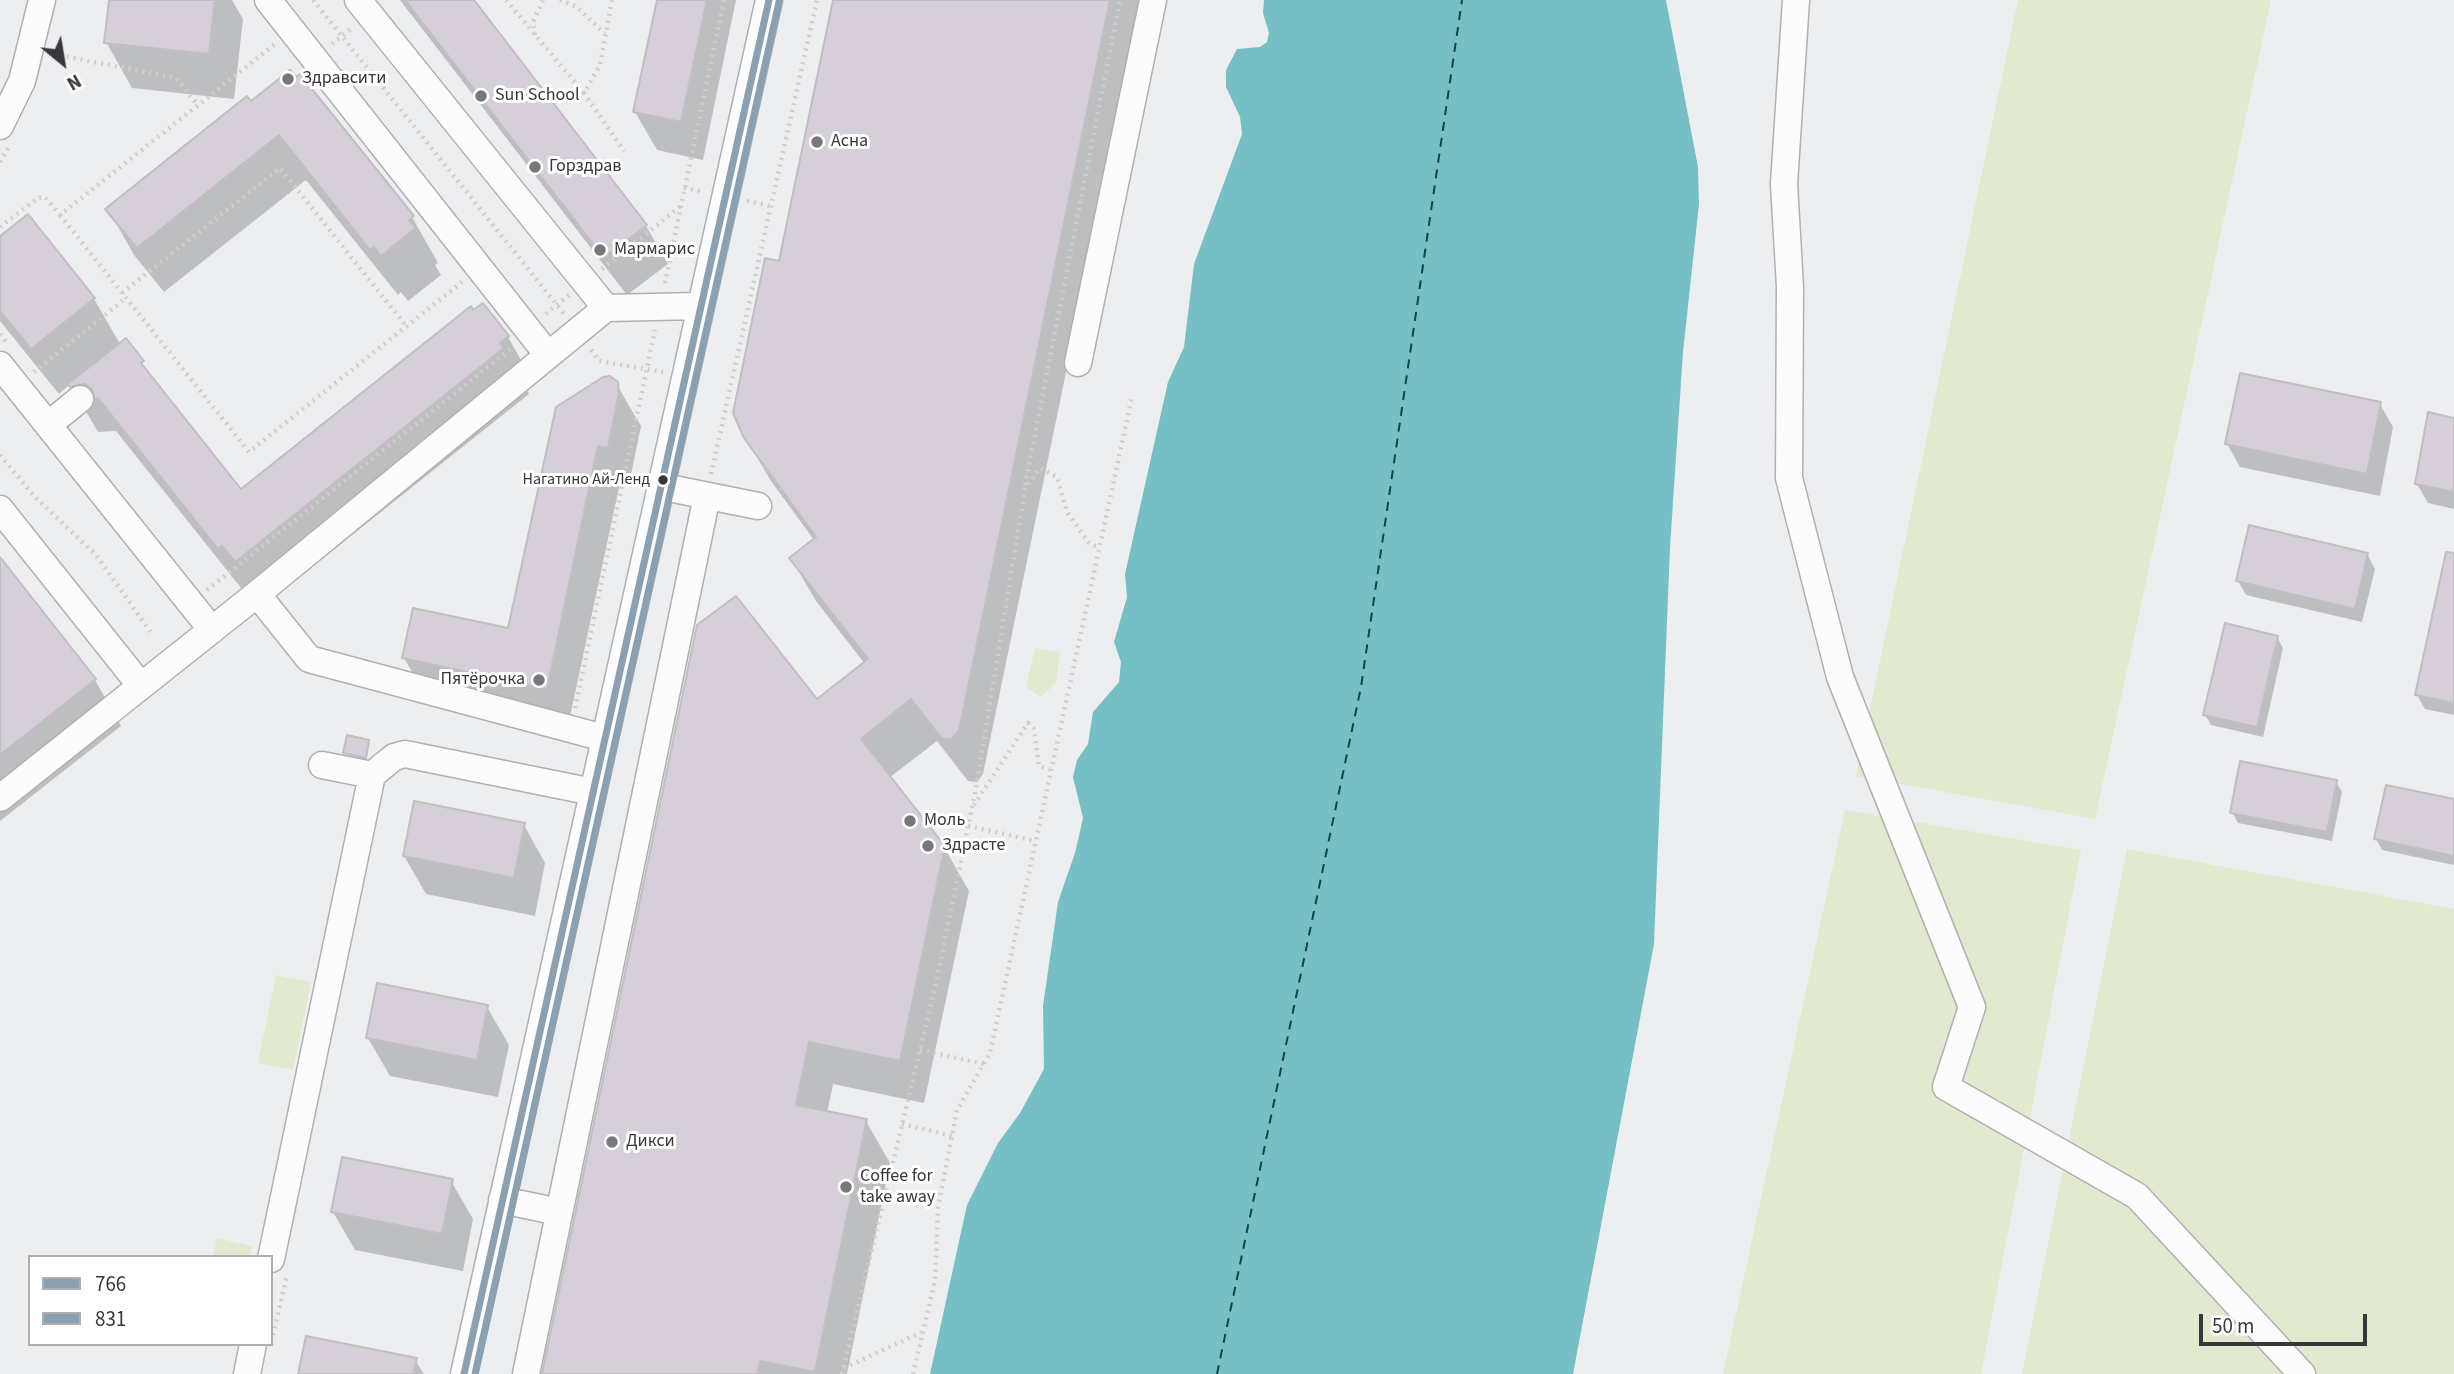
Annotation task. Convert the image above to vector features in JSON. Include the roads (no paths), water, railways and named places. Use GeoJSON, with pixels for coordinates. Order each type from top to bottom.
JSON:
{"type":"FeatureCollection","features":[{"type":"Feature","properties":{"kind":"street"},"geometry":{"type":"LineString","coordinates":[[0,126],[22,81],[42,0]]}},
{"type":"Feature","properties":{"kind":"street"},"geometry":{"type":"LineString","coordinates":[[268,0],[548,355]]}},
{"type":"Feature","properties":{"kind":"street"},"geometry":{"type":"LineString","coordinates":[[464,1374],[769,0]]}},
{"type":"Feature","properties":{"kind":"street"},"geometry":{"type":"LineString","coordinates":[[1078,363],[1153,0]]}},
{"type":"Feature","properties":{"kind":"street"},"geometry":{"type":"LineString","coordinates":[[1796,0],[1784,184],[1790,288],[1789,478],[1840,677],[1972,1007],[1946,1087],[2137,1196],[2302,1374]]}},
{"type":"Feature","properties":{"kind":"street"},"geometry":{"type":"LineString","coordinates":[[364,7],[606,308]]}},
{"type":"Feature","properties":{"kind":"street"},"geometry":{"type":"LineString","coordinates":[[0,798],[257,594],[606,308],[699,306]]}},
{"type":"Feature","properties":{"kind":"street"},"geometry":{"type":"LineString","coordinates":[[0,365],[212,630]]}},
{"type":"Feature","properties":{"kind":"street"},"geometry":{"type":"LineString","coordinates":[[45,421],[77,396]]}},
{"type":"Feature","properties":{"kind":"street"},"geometry":{"type":"LineString","coordinates":[[659,486],[758,506]]}},
{"type":"Feature","properties":{"kind":"street"},"geometry":{"type":"LineString","coordinates":[[526,1374],[707,496]]}},
{"type":"Feature","properties":{"kind":"street"},"geometry":{"type":"LineString","coordinates":[[0,509],[141,686]]}},
{"type":"Feature","properties":{"kind":"street"},"geometry":{"type":"LineString","coordinates":[[257,594],[310,659],[604,738]]}},
{"type":"Feature","properties":{"kind":"street"},"geometry":{"type":"LineString","coordinates":[[279,1264],[372,775],[394,757],[405,754],[593,792]]}},
{"type":"Feature","properties":{"kind":"street"},"geometry":{"type":"LineString","coordinates":[[322,765],[372,775]]}},
{"type":"Feature","properties":{"kind":"street"},"geometry":{"type":"LineString","coordinates":[[502,1200],[559,1212]]}},
{"type":"Feature","properties":{"kind":"street"},"geometry":{"type":"LineString","coordinates":[[247,1374],[261,1346]]}},
{"type":"Feature","properties":{"kind":"water"},"geometry":{"type":"Polygon","coordinates":[[[1264,0],[1666,0],[1698,167],[1699,204],[1683,352],[1670,547],[1654,944],[1573,1374],[930,1374],[967,1205],[998,1143],[1020,1113],[1044,1069],[1043,1006],[1058,902],[1075,853],[1083,818],[1073,777],[1077,760],[1088,744],[1093,712],[1119,682],[1121,662],[1114,642],[1127,597],[1125,574],[1168,382],[1184,347],[1194,264],[1242,134],[1240,117],[1226,87],[1226,70],[1237,49],[1260,47],[1267,42],[1269,33],[1263,13],[1264,0]]]}},
{"type":"Feature","properties":{"kind":"place","name":"Здравсити"},"geometry":{"type":"Point","coordinates":[288,79]}},
{"type":"Feature","properties":{"kind":"place","name":"Sun School"},"geometry":{"type":"Point","coordinates":[481,96]}},
{"type":"Feature","properties":{"kind":"place","name":"Асна"},"geometry":{"type":"Point","coordinates":[817,142]}},
{"type":"Feature","properties":{"kind":"place","name":"Горздрав"},"geometry":{"type":"Point","coordinates":[535,167]}},
{"type":"Feature","properties":{"kind":"place","name":"Мармарис"},"geometry":{"type":"Point","coordinates":[600,250]}},
{"type":"Feature","properties":{"kind":"place","name":"Нагатино Ай-Ленд"},"geometry":{"type":"Point","coordinates":[663,480]}},
{"type":"Feature","properties":{"kind":"place","name":"Пятёрочка"},"geometry":{"type":"Point","coordinates":[539,680]}},
{"type":"Feature","properties":{"kind":"place","name":"Моль"},"geometry":{"type":"Point","coordinates":[910,821]}},
{"type":"Feature","properties":{"kind":"place","name":"Здрасте"},"geometry":{"type":"Point","coordinates":[928,846]}},
{"type":"Feature","properties":{"kind":"place","name":"Дикси"},"geometry":{"type":"Point","coordinates":[612,1142]}},
{"type":"Feature","properties":{"kind":"place","name":"Coffee for take away"},"geometry":{"type":"Point","coordinates":[846,1187]}}]}
